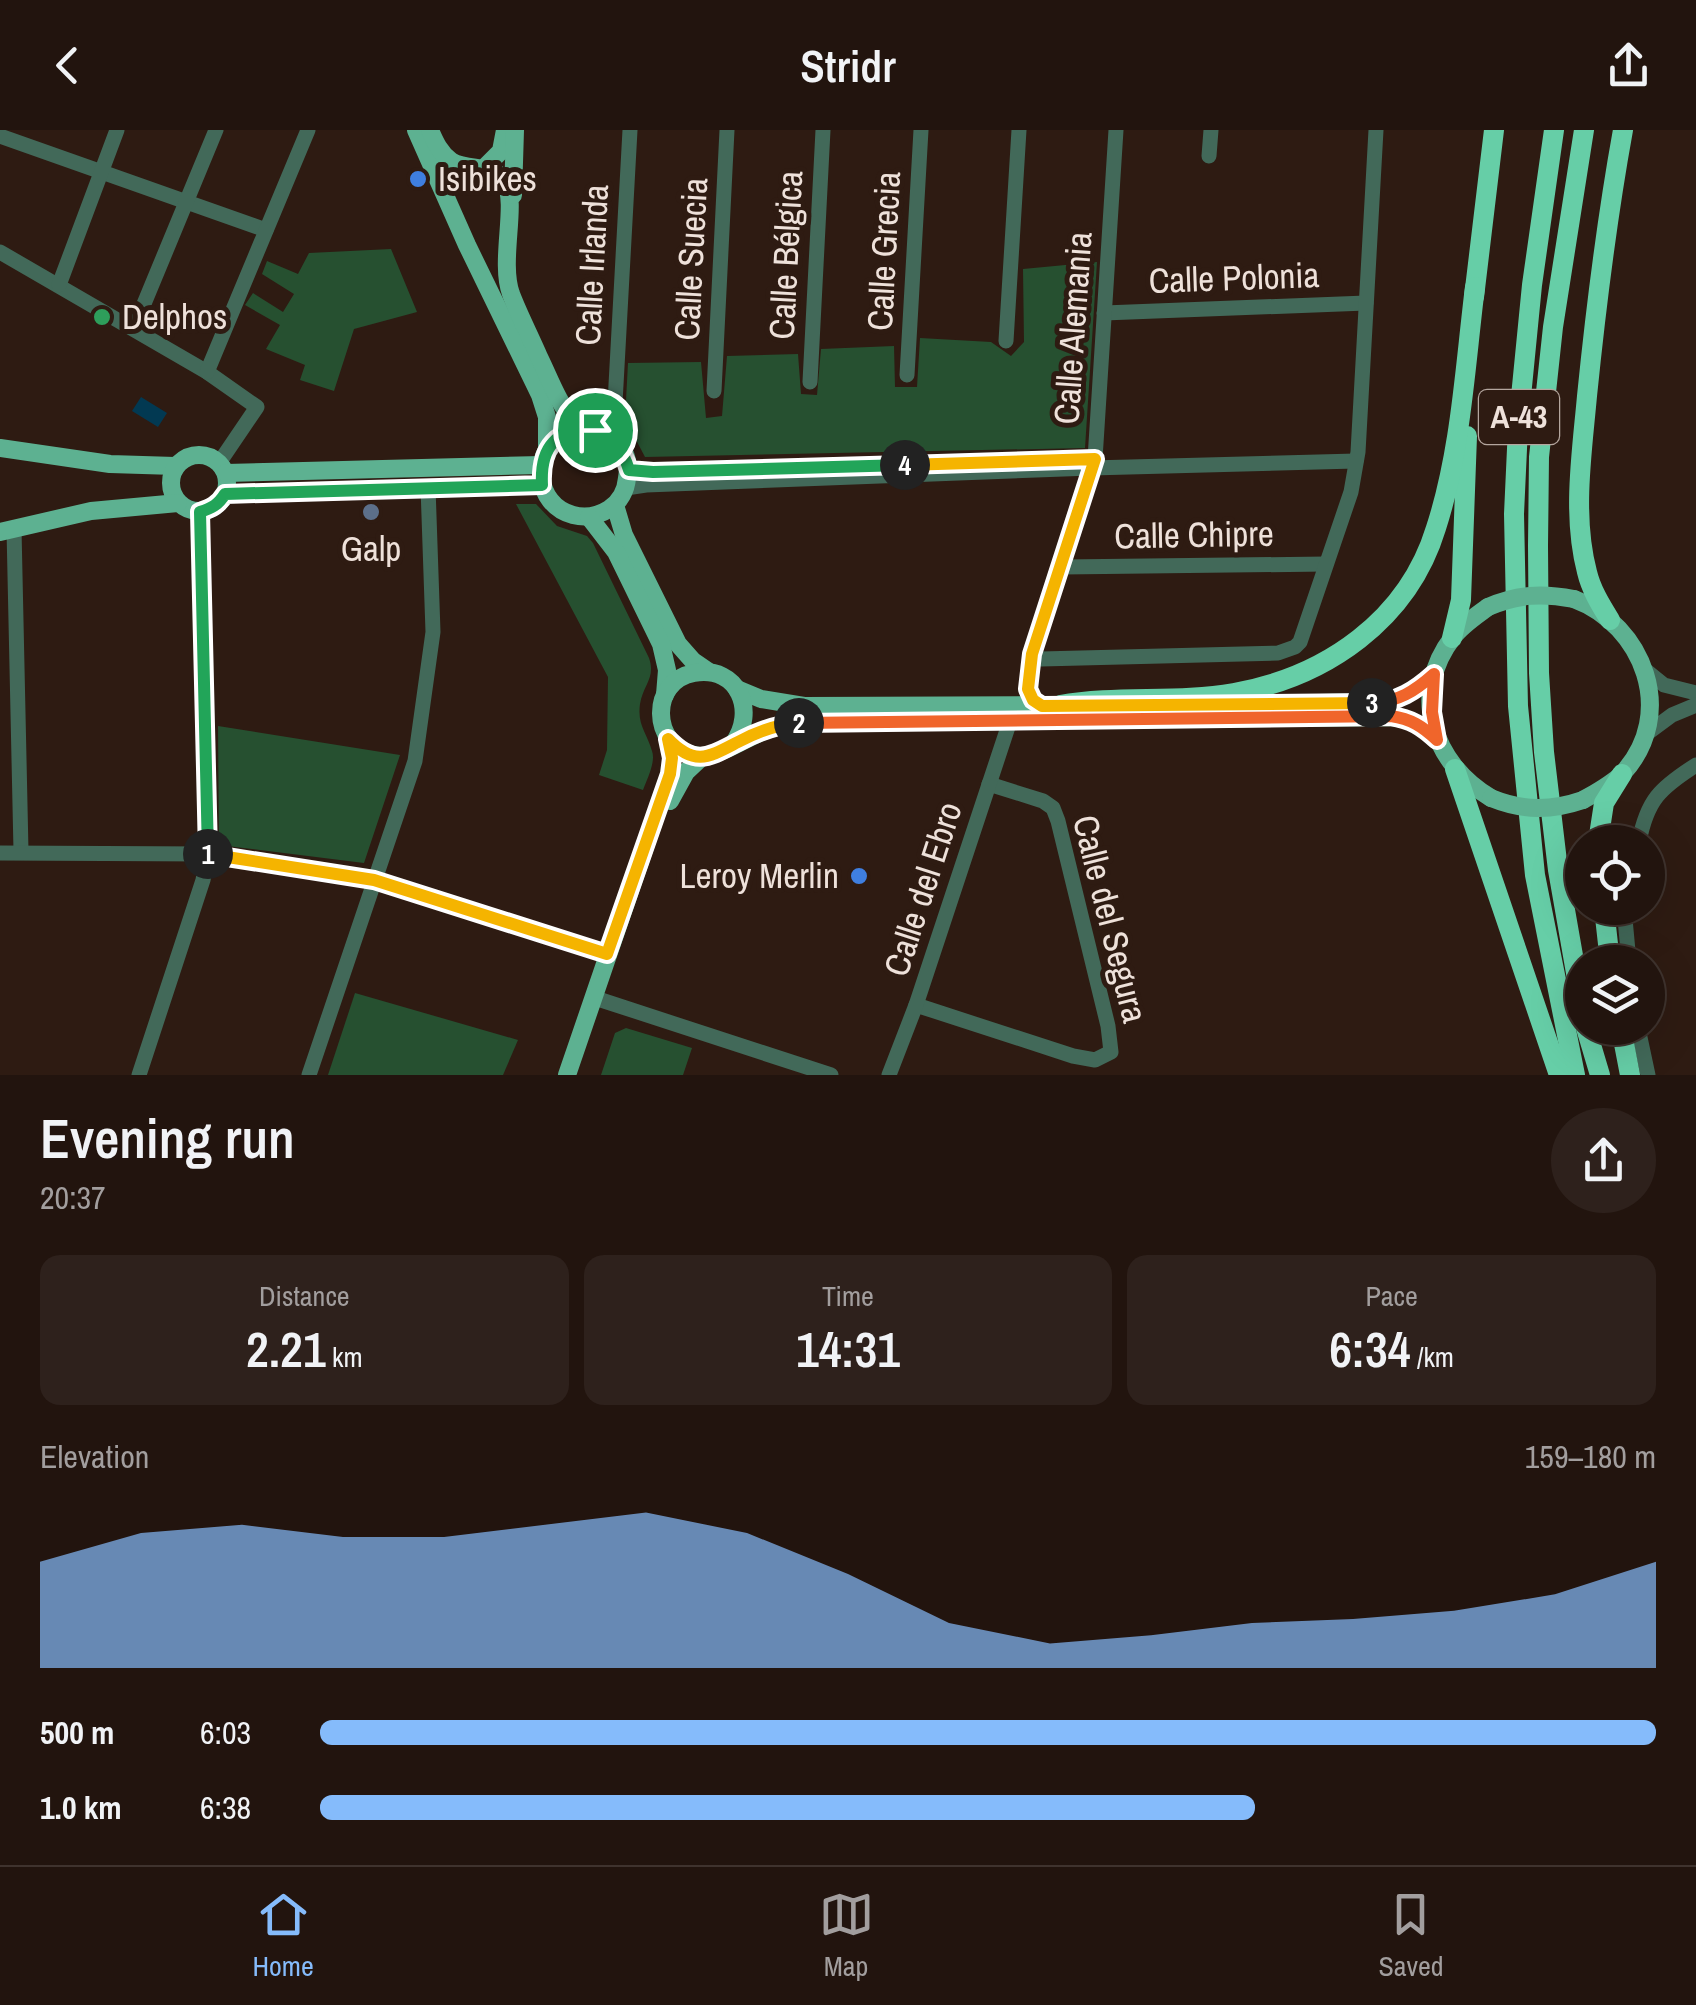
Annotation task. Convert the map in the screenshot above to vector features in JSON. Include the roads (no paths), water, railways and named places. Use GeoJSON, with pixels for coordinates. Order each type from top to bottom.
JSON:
{"type":"FeatureCollection","features":[{"type":"Feature","properties":{"kind":"highway"},"geometry":{"type":"LineString","coordinates":[[1051,705],[1233,693],[1290,679],[1321,666],[1348,648],[1390,610],[1413,579],[1436,531],[1449,476],[1494,130]]}},
{"type":"Feature","properties":{"kind":"highway","name":"A-43"},"geometry":{"type":"LineString","coordinates":[[1554,130],[1532,285],[1518,427],[1514,514],[1518,706],[1536,875],[1575,1075]]}},
{"type":"Feature","properties":{"kind":"highway","name":"A-43"},"geometry":{"type":"LineString","coordinates":[[1571,945],[1544,752],[1540,456],[1552,327],[1584,130]]}},
{"type":"Feature","properties":{"kind":"highway"},"geometry":{"type":"LineString","coordinates":[[1610,620],[1586,570],[1580,516],[1581,458],[1611,192],[1623,130]]}},
{"type":"Feature","properties":{"kind":"highway"},"geometry":{"type":"LineString","coordinates":[[1452,638],[1461,600],[1475,288]]}},
{"type":"Feature","properties":{"kind":"highway"},"geometry":{"type":"LineString","coordinates":[[1454,769],[1559,1075]]}},
{"type":"Feature","properties":{"kind":"highway"},"geometry":{"type":"LineString","coordinates":[[1601,825],[1604,804],[1622,774]]}},
{"type":"Feature","properties":{"kind":"highway"},"geometry":{"type":"LineString","coordinates":[[1591,1045],[1600,1075]]}},
{"type":"Feature","properties":{"kind":"highway"},"geometry":{"type":"LineString","coordinates":[[1624,1045],[1630,1075]]}},
{"type":"Feature","properties":{"kind":"main road"},"geometry":{"type":"LineString","coordinates":[[416,130],[540,395],[547,417],[542,485],[546,496],[577,516],[603,513],[615,504],[627,479],[623,450],[611,437],[568,416],[512,295],[506,266],[507,185],[498,173],[448,159],[430,130]]}},
{"type":"Feature","properties":{"kind":"main road"},"geometry":{"type":"LineString","coordinates":[[449,206],[459,178],[501,151],[505,130]]}},
{"type":"Feature","properties":{"kind":"main road"},"geometry":{"type":"LineString","coordinates":[[508,210],[514,187],[515,130]]}},
{"type":"Feature","properties":{"kind":"main road"},"geometry":{"type":"LineString","coordinates":[[544,457],[561,435],[578,429],[595,430]]}},
{"type":"Feature","properties":{"kind":"main road"},"geometry":{"type":"LineString","coordinates":[[0,448],[110,464],[175,466]]}},
{"type":"Feature","properties":{"kind":"main road"},"geometry":{"type":"LineString","coordinates":[[201,454],[213,458],[222,468],[228,482],[219,504],[200,512],[178,503],[170,485],[175,466],[184,458],[201,454]]}},
{"type":"Feature","properties":{"kind":"main road"},"geometry":{"type":"LineString","coordinates":[[222,468],[544,457]]}},
{"type":"Feature","properties":{"kind":"main road"},"geometry":{"type":"LineString","coordinates":[[225,494],[542,485]]}},
{"type":"Feature","properties":{"kind":"main road"},"geometry":{"type":"LineString","coordinates":[[7,530],[91,511],[178,503]]}},
{"type":"Feature","properties":{"kind":"main road"},"geometry":{"type":"LineString","coordinates":[[570,1075],[673,792],[692,764],[702,757],[724,751],[759,732],[792,723],[1391,716],[1420,725],[1437,740],[1454,769],[1491,798],[1518,808],[1542,809],[1584,800],[1622,774],[1645,734],[1650,704],[1644,668],[1623,632],[1602,612],[1574,599],[1549,595],[1524,595],[1488,607],[1452,638],[1434,674],[1417,689],[1386,702],[804,706],[761,699],[693,661],[678,644],[624,535],[615,504]]}},
{"type":"Feature","properties":{"kind":"main road"},"geometry":{"type":"LineString","coordinates":[[570,1075],[672,758],[660,717],[668,670],[661,644],[616,552],[589,516]]}},
{"type":"Feature","properties":{"kind":"main road"},"geometry":{"type":"LineString","coordinates":[[664,695],[685,676],[710,672]]}},
{"type":"Feature","properties":{"kind":"main road"},"geometry":{"type":"LineString","coordinates":[[1434,674],[1432,712],[1437,740]]}},
{"type":"Feature","properties":{"kind":"main road"},"geometry":{"type":"LineString","coordinates":[[733,744],[740,734],[745,712],[737,689]]}},
{"type":"Feature","properties":{"kind":"main road"},"geometry":{"type":"LineString","coordinates":[[668,739],[677,748],[702,757]]}},
{"type":"Feature","properties":{"kind":"street"},"geometry":{"type":"LineString","coordinates":[[36,148],[42,130]]}},
{"type":"Feature","properties":{"kind":"street"},"geometry":{"type":"LineString","coordinates":[[59,285],[118,130]]}},
{"type":"Feature","properties":{"kind":"street"},"geometry":{"type":"LineString","coordinates":[[134,328],[216,130]]}},
{"type":"Feature","properties":{"kind":"street"},"geometry":{"type":"LineString","coordinates":[[207,372],[308,130]]}},
{"type":"Feature","properties":{"kind":"street","name":"Calle Irlanda"},"geometry":{"type":"LineString","coordinates":[[614,403],[630,130]]}},
{"type":"Feature","properties":{"kind":"street","name":"Calle Suecia"},"geometry":{"type":"LineString","coordinates":[[714,391],[727,130]]}},
{"type":"Feature","properties":{"kind":"street","name":"Calle Bélgica"},"geometry":{"type":"LineString","coordinates":[[810,382],[822,130]]}},
{"type":"Feature","properties":{"kind":"street","name":"Calle Grecia"},"geometry":{"type":"LineString","coordinates":[[907,374],[921,130]]}},
{"type":"Feature","properties":{"kind":"street"},"geometry":{"type":"LineString","coordinates":[[1006,341],[1018,130]]}},
{"type":"Feature","properties":{"kind":"street","name":"Calle Alemania"},"geometry":{"type":"LineString","coordinates":[[1034,648],[1093,464],[1116,130]]}},
{"type":"Feature","properties":{"kind":"street"},"geometry":{"type":"LineString","coordinates":[[1209,156],[1211,130]]}},
{"type":"Feature","properties":{"kind":"street"},"geometry":{"type":"LineString","coordinates":[[1034,648],[1041,659],[1278,653],[1295,647],[1306,629],[1351,492],[1357,457],[1376,130]]}},
{"type":"Feature","properties":{"kind":"street"},"geometry":{"type":"LineString","coordinates":[[0,136],[266,230]]}},
{"type":"Feature","properties":{"kind":"street"},"geometry":{"type":"LineString","coordinates":[[0,252],[134,328],[258,407],[222,468]]}},
{"type":"Feature","properties":{"kind":"street","name":"Calle Polonia"},"geometry":{"type":"LineString","coordinates":[[1104,313],[1366,303]]}},
{"type":"Feature","properties":{"kind":"street"},"geometry":{"type":"LineString","coordinates":[[627,479],[646,485],[1093,464],[1357,457]]}},
{"type":"Feature","properties":{"kind":"street"},"geometry":{"type":"LineString","coordinates":[[309,1075],[414,761],[433,632],[428,487]]}},
{"type":"Feature","properties":{"kind":"street"},"geometry":{"type":"LineString","coordinates":[[139,1075],[208,854],[200,512]]}},
{"type":"Feature","properties":{"kind":"street"},"geometry":{"type":"LineString","coordinates":[[7,530],[21,851]]}},
{"type":"Feature","properties":{"kind":"street","name":"Calle Chipre"},"geometry":{"type":"LineString","coordinates":[[1062,568],[1326,564]]}},
{"type":"Feature","properties":{"kind":"street"},"geometry":{"type":"LineString","coordinates":[[1034,648],[1028,689],[1033,700],[1051,705]]}},
{"type":"Feature","properties":{"kind":"street"},"geometry":{"type":"LineString","coordinates":[[1644,668],[1664,685],[1696,693]]}},
{"type":"Feature","properties":{"kind":"street"},"geometry":{"type":"LineString","coordinates":[[1645,734],[1672,715],[1696,705]]}},
{"type":"Feature","properties":{"kind":"street","name":"Calle del Ebro"},"geometry":{"type":"LineString","coordinates":[[890,1075],[1010,721]]}},
{"type":"Feature","properties":{"kind":"street"},"geometry":{"type":"LineString","coordinates":[[1642,825],[1654,800],[1675,778],[1696,765]]}},
{"type":"Feature","properties":{"kind":"street","name":"Calle del Segura"},"geometry":{"type":"LineString","coordinates":[[916,1005],[1073,1056],[1095,1060],[1112,1052],[1053,808],[989,784]]}},
{"type":"Feature","properties":{"kind":"street"},"geometry":{"type":"LineString","coordinates":[[0,853],[208,854],[374,880],[607,954]]}},
{"type":"Feature","properties":{"kind":"street"},"geometry":{"type":"LineString","coordinates":[[598,1000],[831,1075]]}},
{"type":"Feature","properties":{"kind":"street"},"geometry":{"type":"LineString","coordinates":[[1642,1045],[1648,1075]]}},
{"type":"Feature","properties":{"kind":"water"},"geometry":{"type":"Polygon","coordinates":[[[141,397],[167,413],[158,427],[132,411],[141,397]]]}},
{"type":"Feature","properties":{"kind":"place","name":"Isibikes"},"geometry":{"type":"Point","coordinates":[418,179]}},
{"type":"Feature","properties":{"kind":"place","name":"Delphos"},"geometry":{"type":"Point","coordinates":[102,317]}},
{"type":"Feature","properties":{"kind":"place","name":"Galp"},"geometry":{"type":"Point","coordinates":[371,512]}},
{"type":"Feature","properties":{"kind":"place","name":"Leroy Merlin"},"geometry":{"type":"Point","coordinates":[859,876]}}]}
